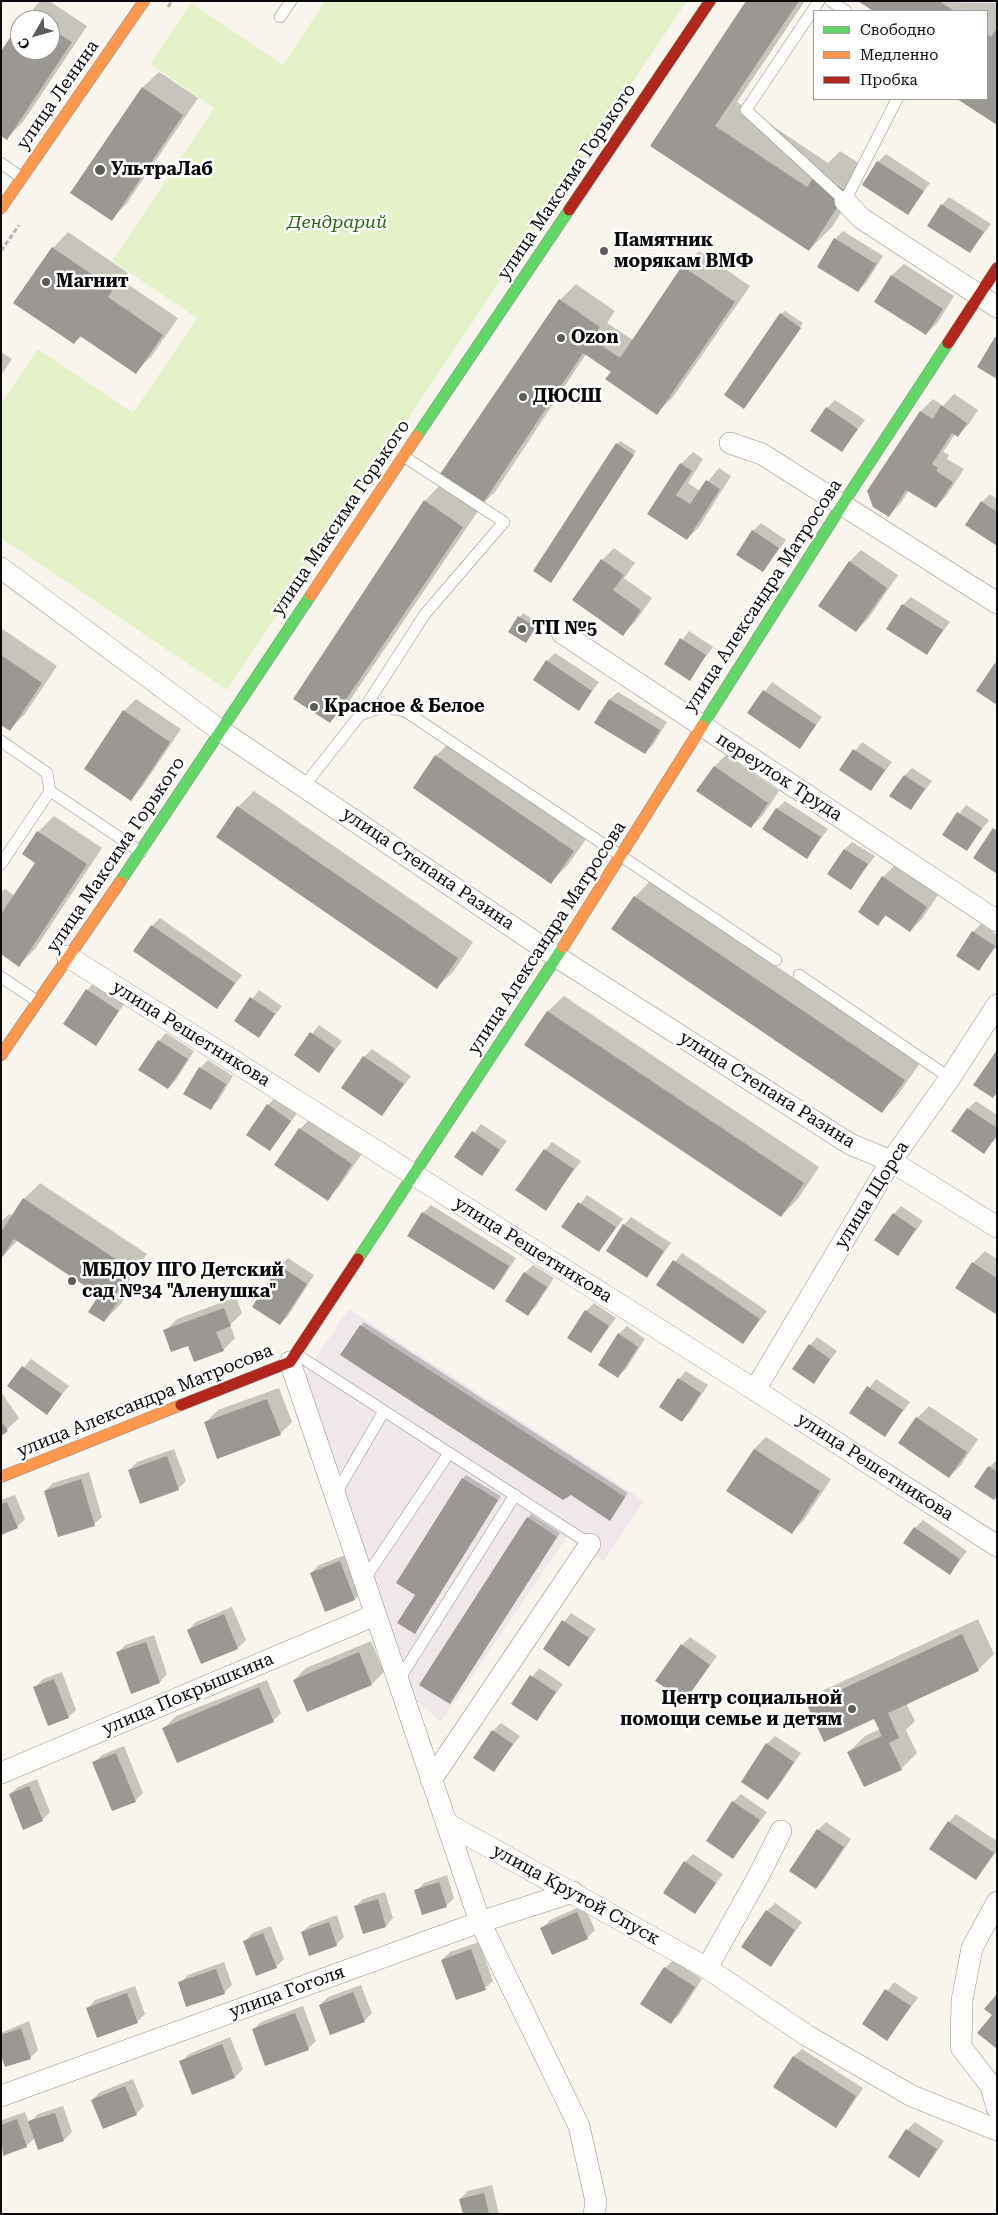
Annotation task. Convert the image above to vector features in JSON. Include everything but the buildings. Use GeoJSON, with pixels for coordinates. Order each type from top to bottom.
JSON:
{"type":"FeatureCollection","features":[{"type":"Feature","properties":{"kind":"street","name":"улица Ленина"},"geometry":{"type":"LineString","coordinates":[[1,208],[144,1]]}},
{"type":"Feature","properties":{"kind":"street","name":"улица Максима Горького"},"geometry":{"type":"LineString","coordinates":[[1,1055],[37,1000],[141,852],[403,456],[710,1]]}},
{"type":"Feature","properties":{"kind":"street"},"geometry":{"type":"LineString","coordinates":[[845,200],[861,218],[988,301]]}},
{"type":"Feature","properties":{"kind":"street","name":"улица Александра Матросова"},"geometry":{"type":"LineString","coordinates":[[1,1477],[293,1358],[415,1175],[556,957],[701,725],[842,505],[988,301],[997,268]]}},
{"type":"Feature","properties":{"kind":"street"},"geometry":{"type":"LineString","coordinates":[[730,443],[762,454],[997,603]]}},
{"type":"Feature","properties":{"kind":"street","name":"улица Степана Разина"},"geometry":{"type":"LineString","coordinates":[[1,568],[221,731],[556,957],[850,1144],[891,1161],[997,1226]]}},
{"type":"Feature","properties":{"kind":"street","name":"переулок Труда"},"geometry":{"type":"LineString","coordinates":[[562,633],[997,920]]}},
{"type":"Feature","properties":{"kind":"street","name":"улица Решетникова"},"geometry":{"type":"LineString","coordinates":[[68,956],[755,1390],[997,1546]]}},
{"type":"Feature","properties":{"kind":"street","name":"улица Щорса"},"geometry":{"type":"LineString","coordinates":[[755,1390],[891,1161],[950,1078],[997,1005]]}},
{"type":"Feature","properties":{"kind":"street"},"geometry":{"type":"LineString","coordinates":[[293,1358],[335,1495],[480,1922],[580,2126],[596,2202],[594,2214]]}},
{"type":"Feature","properties":{"kind":"street"},"geometry":{"type":"LineString","coordinates":[[432,1780],[590,1544]]}},
{"type":"Feature","properties":{"kind":"street","name":"улица Покрышкина"},"geometry":{"type":"LineString","coordinates":[[1,1773],[375,1615]]}},
{"type":"Feature","properties":{"kind":"street","name":"улица Крутой Спуск"},"geometry":{"type":"LineString","coordinates":[[446,1823],[573,1892],[706,1968],[806,2036],[912,2096],[997,2130]]}},
{"type":"Feature","properties":{"kind":"street"},"geometry":{"type":"LineString","coordinates":[[706,1968],[759,1876],[781,1831]]}},
{"type":"Feature","properties":{"kind":"street","name":"улица Гоголя"},"geometry":{"type":"LineString","coordinates":[[1,2096],[480,1922],[573,1892]]}},
{"type":"Feature","properties":{"kind":"street"},"geometry":{"type":"LineString","coordinates":[[997,1902],[972,1948],[962,2000],[961,2048],[991,2086],[997,2108]]}},
{"type":"Feature","properties":{"kind":"lane"},"geometry":{"type":"LineString","coordinates":[[280,17],[291,1]]}},
{"type":"Feature","properties":{"kind":"lane"},"geometry":{"type":"LineString","coordinates":[[818,1],[746,110],[845,200],[896,100]]}},
{"type":"Feature","properties":{"kind":"lane"},"geometry":{"type":"LineString","coordinates":[[832,1],[845,10]]}},
{"type":"Feature","properties":{"kind":"lane"},"geometry":{"type":"LineString","coordinates":[[1,163],[22,178]]}},
{"type":"Feature","properties":{"kind":"lane"},"geometry":{"type":"LineString","coordinates":[[304,786],[360,714],[425,614],[504,522],[403,456]]}},
{"type":"Feature","properties":{"kind":"lane"},"geometry":{"type":"LineString","coordinates":[[360,714],[384,707],[405,711],[776,960]]}},
{"type":"Feature","properties":{"kind":"lane"},"geometry":{"type":"LineString","coordinates":[[1,741],[47,773],[50,791],[1,864]]}},
{"type":"Feature","properties":{"kind":"lane"},"geometry":{"type":"LineString","coordinates":[[50,791],[141,852]]}},
{"type":"Feature","properties":{"kind":"lane"},"geometry":{"type":"LineString","coordinates":[[799,975],[950,1078]]}},
{"type":"Feature","properties":{"kind":"lane"},"geometry":{"type":"LineString","coordinates":[[1,977],[37,1000]]}},
{"type":"Feature","properties":{"kind":"lane"},"geometry":{"type":"LineString","coordinates":[[293,1358],[384,1411],[590,1544]]}},
{"type":"Feature","properties":{"kind":"lane"},"geometry":{"type":"LineString","coordinates":[[335,1495],[384,1411]]}},
{"type":"Feature","properties":{"kind":"lane"},"geometry":{"type":"LineString","coordinates":[[364,1580],[449,1453]]}},
{"type":"Feature","properties":{"kind":"lane"},"geometry":{"type":"LineString","coordinates":[[398,1681],[515,1495]]}},
{"type":"Feature","properties":{"kind":"shaded area"},"geometry":{"type":"Polygon","coordinates":[[[349,1309],[644,1501],[604,1561],[567,1537],[441,1722],[411,1696],[303,1376],[349,1309]]]}},
{"type":"Feature","properties":{"kind":"green space","name":"Дендрарий"},"geometry":{"type":"Polygon","coordinates":[[[325,1],[687,1],[227,690],[1,538],[1,404],[38,349],[133,413],[197,318],[112,261],[214,108],[150,64],[191,3],[283,65],[325,1]]]}},
{"type":"Feature","properties":{"kind":"traffic: fast"},"geometry":{"type":"LineString","coordinates":[[417,436],[569,210]]}},
{"type":"Feature","properties":{"kind":"traffic: fast"},"geometry":{"type":"LineString","coordinates":[[702,726],[842,505],[948,343]]}},
{"type":"Feature","properties":{"kind":"traffic: fast"},"geometry":{"type":"LineString","coordinates":[[120,882],[311,595]]}},
{"type":"Feature","properties":{"kind":"traffic: fast"},"geometry":{"type":"LineString","coordinates":[[358,1259],[563,947]]}},
{"type":"Feature","properties":{"kind":"traffic: slow"},"geometry":{"type":"LineString","coordinates":[[1,208],[144,1]]}},
{"type":"Feature","properties":{"kind":"traffic: slow"},"geometry":{"type":"LineString","coordinates":[[311,595],[417,436]]}},
{"type":"Feature","properties":{"kind":"traffic: slow"},"geometry":{"type":"LineString","coordinates":[[563,947],[702,726]]}},
{"type":"Feature","properties":{"kind":"traffic: slow"},"geometry":{"type":"LineString","coordinates":[[1,1055],[120,882]]}},
{"type":"Feature","properties":{"kind":"traffic: slow"},"geometry":{"type":"LineString","coordinates":[[1,1477],[181,1405]]}},
{"type":"Feature","properties":{"kind":"traffic: jam"},"geometry":{"type":"LineString","coordinates":[[569,210],[710,1]]}},
{"type":"Feature","properties":{"kind":"traffic: jam"},"geometry":{"type":"LineString","coordinates":[[948,343],[997,268]]}},
{"type":"Feature","properties":{"kind":"traffic: jam"},"geometry":{"type":"LineString","coordinates":[[181,1405],[290,1362],[358,1259]]}},
{"type":"Feature","properties":{"kind":"place","name":"УльтраЛаб"},"geometry":{"type":"Point","coordinates":[100,170]}},
{"type":"Feature","properties":{"kind":"place","name":"Памятник морякам ВМФ"},"geometry":{"type":"Point","coordinates":[604,251]}},
{"type":"Feature","properties":{"kind":"place","name":"Магнит"},"geometry":{"type":"Point","coordinates":[46,282]}},
{"type":"Feature","properties":{"kind":"place","name":"Ozon"},"geometry":{"type":"Point","coordinates":[561,338]}},
{"type":"Feature","properties":{"kind":"place","name":"ДЮСШ"},"geometry":{"type":"Point","coordinates":[523,397]}},
{"type":"Feature","properties":{"kind":"place","name":"ТП №5"},"geometry":{"type":"Point","coordinates":[522,629]}},
{"type":"Feature","properties":{"kind":"place","name":"Красное & Белое"},"geometry":{"type":"Point","coordinates":[314,707]}},
{"type":"Feature","properties":{"kind":"place","name":"МБДОУ ПГО Детский сад №34 \"Аленушка\""},"geometry":{"type":"Point","coordinates":[72,1281]}},
{"type":"Feature","properties":{"kind":"place","name":"Центр социальной помощи семье и детям"},"geometry":{"type":"Point","coordinates":[852,1709]}}]}
